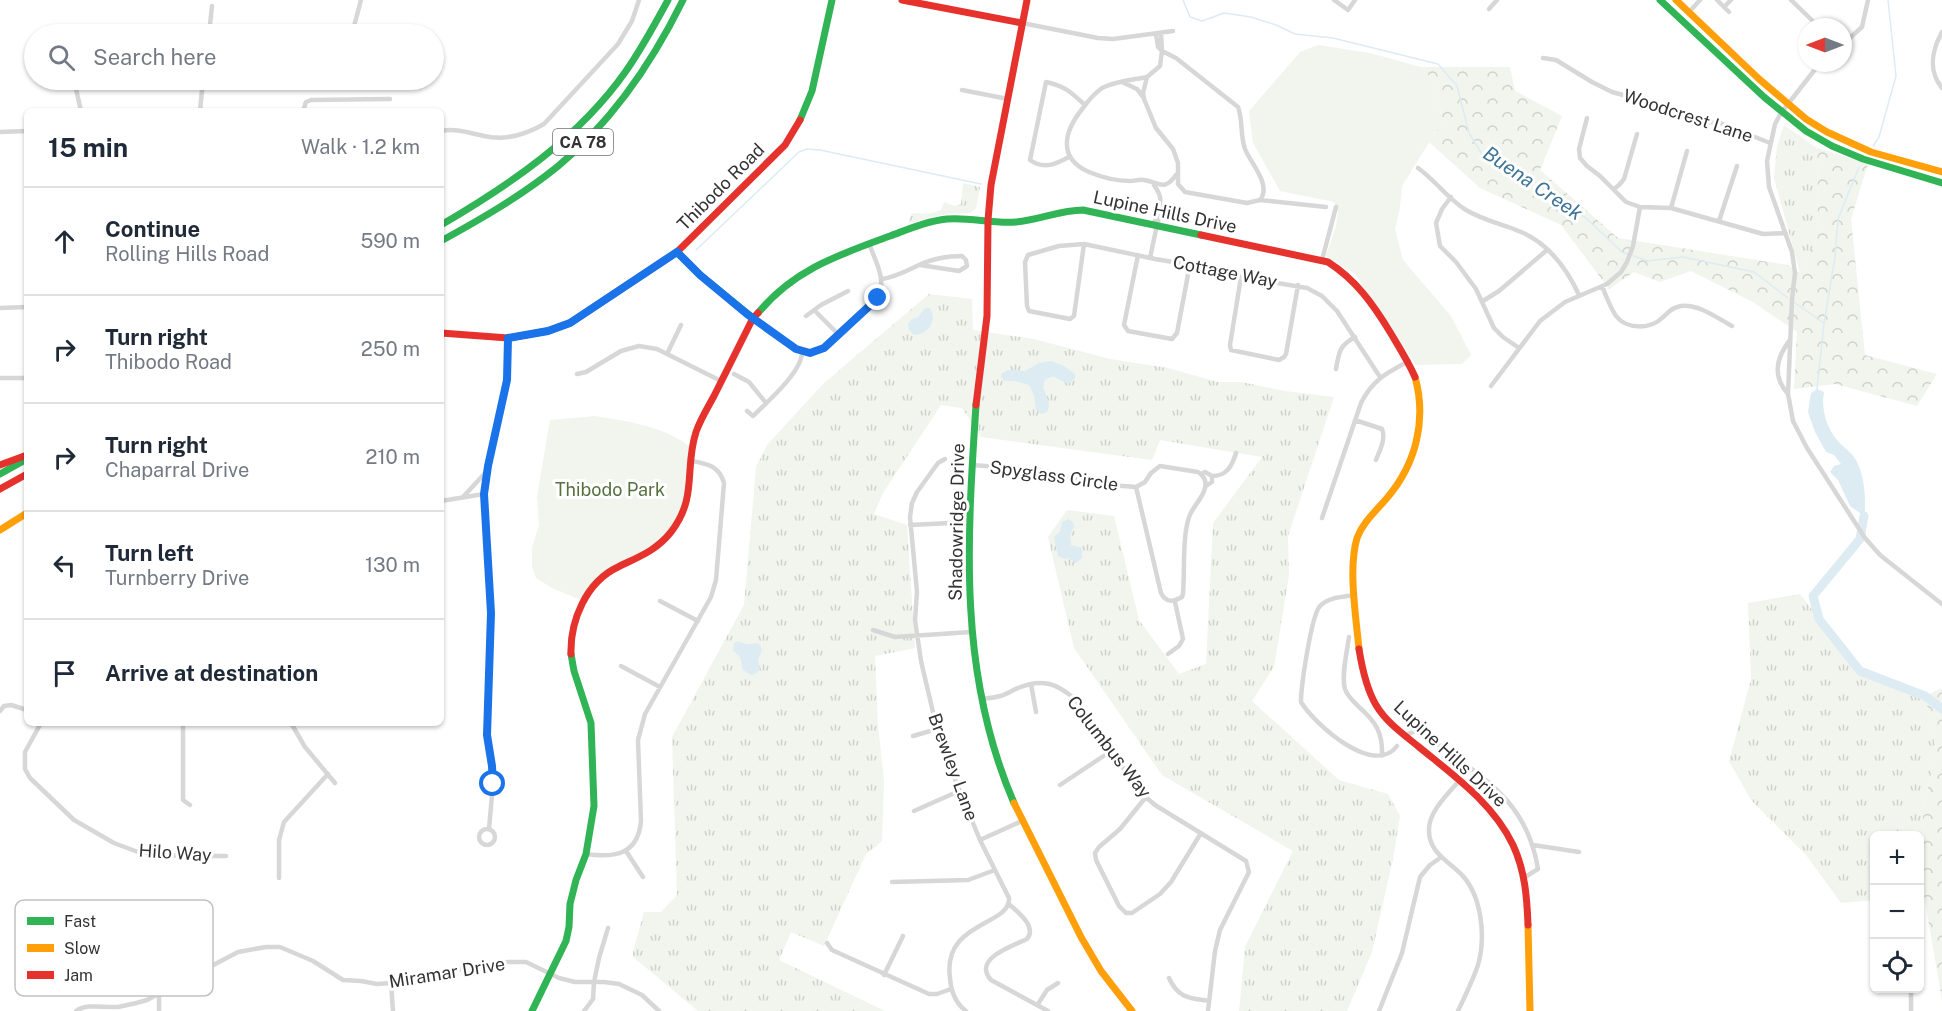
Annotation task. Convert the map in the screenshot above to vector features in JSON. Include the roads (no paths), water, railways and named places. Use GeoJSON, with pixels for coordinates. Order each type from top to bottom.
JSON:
{"type":"FeatureCollection","features":[{"type":"Feature","properties":{"kind":"main road","name":"CA 78"},"geometry":{"type":"LineString","coordinates":[[444,223],[506,187],[541,162],[567,139],[624,74],[668,0]]}},
{"type":"Feature","properties":{"kind":"main road","name":"CA 78"},"geometry":{"type":"LineString","coordinates":[[444,239],[523,192],[558,166],[598,127],[627,93],[652,57],[683,0]]}},
{"type":"Feature","properties":{"kind":"main road","name":"Thibodo Road"},"geometry":{"type":"LineString","coordinates":[[444,333],[508,338],[548,331],[570,323],[677,252],[785,145],[804,113],[818,66],[832,0]]}},
{"type":"Feature","properties":{"kind":"main road"},"geometry":{"type":"LineString","coordinates":[[902,0],[1022,23]]}},
{"type":"Feature","properties":{"kind":"main road","name":"Shadowridge Drive"},"geometry":{"type":"LineString","coordinates":[[1027,0],[991,185],[988,220],[987,316],[976,404],[972,465],[969,566],[971,632],[981,699],[996,758],[1022,821],[1081,937],[1101,971],[1132,1011]]}},
{"type":"Feature","properties":{"kind":"main road"},"geometry":{"type":"LineString","coordinates":[[1660,0],[1781,113],[1819,139],[1844,152],[1892,170],[1942,183]]}},
{"type":"Feature","properties":{"kind":"main road"},"geometry":{"type":"LineString","coordinates":[[1676,0],[1787,104],[1824,131],[1894,160],[1942,172]]}},
{"type":"Feature","properties":{"kind":"main road","name":"Lupine Hills Drive"},"geometry":{"type":"LineString","coordinates":[[532,1011],[566,940],[574,888],[586,854],[594,806],[591,723],[572,662],[575,620],[588,593],[611,571],[660,545],[675,528],[689,495],[692,479],[692,445],[696,432],[753,318],[769,299],[798,276],[830,258],[906,230],[945,219],[1016,222],[1067,210],[1083,210],[1322,260],[1342,269],[1362,288],[1409,361],[1420,402],[1417,444],[1404,474],[1361,529],[1354,555],[1354,595],[1363,668],[1371,695],[1386,718],[1482,800],[1500,822],[1513,844],[1527,892],[1530,1011]]}},
{"type":"Feature","properties":{"kind":"main road"},"geometry":{"type":"LineString","coordinates":[[677,252],[700,275],[753,318]]}},
{"type":"Feature","properties":{"kind":"main road"},"geometry":{"type":"LineString","coordinates":[[0,465],[24,458]]}},
{"type":"Feature","properties":{"kind":"main road"},"geometry":{"type":"LineString","coordinates":[[0,474],[24,459]]}},
{"type":"Feature","properties":{"kind":"main road"},"geometry":{"type":"LineString","coordinates":[[0,489],[24,476]]}},
{"type":"Feature","properties":{"kind":"main road"},"geometry":{"type":"LineString","coordinates":[[0,530],[24,515]]}},
{"type":"Feature","properties":{"kind":"street"},"geometry":{"type":"LineString","coordinates":[[355,24],[361,0]]}},
{"type":"Feature","properties":{"kind":"street"},"geometry":{"type":"LineString","coordinates":[[444,131],[463,130],[486,137],[505,138],[531,132],[544,124],[618,44],[632,21],[639,0]]}},
{"type":"Feature","properties":{"kind":"street"},"geometry":{"type":"LineString","coordinates":[[1334,0],[1348,10],[1355,0]]}},
{"type":"Feature","properties":{"kind":"street"},"geometry":{"type":"LineString","coordinates":[[1489,9],[1497,0]]}},
{"type":"Feature","properties":{"kind":"street"},"geometry":{"type":"LineString","coordinates":[[1689,12],[1700,0]]}},
{"type":"Feature","properties":{"kind":"street"},"geometry":{"type":"LineString","coordinates":[[1717,0],[1729,12]]}},
{"type":"Feature","properties":{"kind":"street"},"geometry":{"type":"LineString","coordinates":[[1725,7],[1731,0]]}},
{"type":"Feature","properties":{"kind":"street"},"geometry":{"type":"LineString","coordinates":[[1791,0],[1810,18]]}},
{"type":"Feature","properties":{"kind":"street"},"geometry":{"type":"LineString","coordinates":[[1852,36],[1862,27],[1869,0]]}},
{"type":"Feature","properties":{"kind":"street"},"geometry":{"type":"LineString","coordinates":[[209,24],[212,6]]}},
{"type":"Feature","properties":{"kind":"street"},"geometry":{"type":"LineString","coordinates":[[1022,23],[1113,39],[1173,31]]}},
{"type":"Feature","properties":{"kind":"street"},"geometry":{"type":"LineString","coordinates":[[1942,32],[1936,43],[1932,65],[1942,88]]}},
{"type":"Feature","properties":{"kind":"street"},"geometry":{"type":"LineString","coordinates":[[1159,33],[1158,47],[1162,51],[1176,57],[1238,107],[1245,149],[1264,186],[1264,195],[1260,200]]}},
{"type":"Feature","properties":{"kind":"street"},"geometry":{"type":"LineString","coordinates":[[1162,51],[1161,66],[1147,77],[1102,88],[1085,105],[1073,122],[1066,147],[1069,157],[1074,162],[1089,172],[1112,179],[1144,180],[1155,185],[1166,184],[1170,183],[1177,172]]}},
{"type":"Feature","properties":{"kind":"street","name":"Woodcrest Lane"},"geometry":{"type":"LineString","coordinates":[[1543,57],[1556,60],[1612,92],[1668,107],[1696,121],[1720,123],[1770,143]]}},
{"type":"Feature","properties":{"kind":"street"},"geometry":{"type":"LineString","coordinates":[[1813,72],[1787,104],[1775,124],[1766,172],[1792,252],[1795,273],[1788,394],[1793,421],[1807,448],[1865,538],[1880,555],[1942,604]]}},
{"type":"Feature","properties":{"kind":"street"},"geometry":{"type":"LineString","coordinates":[[1147,77],[1143,93],[1144,99],[1156,129],[1173,149],[1178,163],[1178,184],[1185,192],[1247,203],[1260,200],[1326,207]]}},
{"type":"Feature","properties":{"kind":"street"},"geometry":{"type":"LineString","coordinates":[[1069,157],[1052,166],[1034,163],[1030,160],[1046,82],[1061,85],[1085,105]]}},
{"type":"Feature","properties":{"kind":"street"},"geometry":{"type":"LineString","coordinates":[[1119,82],[1137,89],[1144,99]]}},
{"type":"Feature","properties":{"kind":"street"},"geometry":{"type":"LineString","coordinates":[[76,90],[80,108]]}},
{"type":"Feature","properties":{"kind":"street"},"geometry":{"type":"LineString","coordinates":[[200,108],[202,90]]}},
{"type":"Feature","properties":{"kind":"street"},"geometry":{"type":"LineString","coordinates":[[962,90],[1008,99]]}},
{"type":"Feature","properties":{"kind":"street"},"geometry":{"type":"LineString","coordinates":[[304,108],[306,102],[311,100],[390,99]]}},
{"type":"Feature","properties":{"kind":"street"},"geometry":{"type":"LineString","coordinates":[[1587,118],[1578,149],[1580,158],[1626,202],[1640,207],[1671,208],[1763,234],[1785,232]]}},
{"type":"Feature","properties":{"kind":"street"},"geometry":{"type":"LineString","coordinates":[[0,132],[24,131]]}},
{"type":"Feature","properties":{"kind":"street"},"geometry":{"type":"LineString","coordinates":[[1614,189],[1624,179],[1637,134]]}},
{"type":"Feature","properties":{"kind":"street"},"geometry":{"type":"LineString","coordinates":[[1671,208],[1687,151]]}},
{"type":"Feature","properties":{"kind":"street"},"geometry":{"type":"LineString","coordinates":[[1719,221],[1737,166]]}},
{"type":"Feature","properties":{"kind":"street"},"geometry":{"type":"LineString","coordinates":[[1418,168],[1463,208],[1484,220],[1522,232],[1547,250],[1557,258],[1579,296]]}},
{"type":"Feature","properties":{"kind":"street"},"geometry":{"type":"LineString","coordinates":[[1150,258],[1161,200],[1161,194],[1152,183]]}},
{"type":"Feature","properties":{"kind":"street"},"geometry":{"type":"LineString","coordinates":[[1451,197],[1436,223],[1440,246],[1456,262],[1483,301],[1494,328],[1519,348]]}},
{"type":"Feature","properties":{"kind":"street"},"geometry":{"type":"LineString","coordinates":[[1322,260],[1336,207]]}},
{"type":"Feature","properties":{"kind":"street"},"geometry":{"type":"LineString","coordinates":[[1491,386],[1540,321],[1565,303],[1602,286],[1621,272],[1633,246],[1640,207]]}},
{"type":"Feature","properties":{"kind":"street"},"geometry":{"type":"LineString","coordinates":[[753,318],[802,352],[815,352],[824,348],[878,298],[882,289],[882,279],[869,243]]}},
{"type":"Feature","properties":{"kind":"street","name":"Cottage Way"},"geometry":{"type":"LineString","coordinates":[[1084,244],[1074,316],[1070,319],[1029,311],[1026,306],[1028,255],[1059,246],[1084,244],[1190,264],[1241,277],[1298,285],[1322,296],[1338,311],[1380,377]]}},
{"type":"Feature","properties":{"kind":"street"},"geometry":{"type":"LineString","coordinates":[[1483,301],[1499,291],[1547,250]]}},
{"type":"Feature","properties":{"kind":"street"},"geometry":{"type":"LineString","coordinates":[[1138,255],[1124,325],[1128,331],[1172,339],[1177,333],[1190,264]]}},
{"type":"Feature","properties":{"kind":"street"},"geometry":{"type":"LineString","coordinates":[[882,279],[893,278],[920,265],[935,259],[962,256],[967,266],[959,271],[920,265]]}},
{"type":"Feature","properties":{"kind":"street"},"geometry":{"type":"LineString","coordinates":[[1241,277],[1230,345],[1232,350],[1278,360],[1286,354],[1298,285]]}},
{"type":"Feature","properties":{"kind":"street"},"geometry":{"type":"LineString","coordinates":[[1602,286],[1614,313],[1626,324],[1650,325],[1663,318],[1672,308],[1683,306],[1700,308],[1732,326]]}},
{"type":"Feature","properties":{"kind":"street"},"geometry":{"type":"LineString","coordinates":[[806,316],[839,294],[848,291]]}},
{"type":"Feature","properties":{"kind":"street"},"geometry":{"type":"LineString","coordinates":[[0,308],[24,307]]}},
{"type":"Feature","properties":{"kind":"street"},"geometry":{"type":"LineString","coordinates":[[814,310],[838,334]]}},
{"type":"Feature","properties":{"kind":"street"},"geometry":{"type":"LineString","coordinates":[[668,354],[681,325]]}},
{"type":"Feature","properties":{"kind":"street"},"geometry":{"type":"LineString","coordinates":[[1336,369],[1340,349],[1354,337]]}},
{"type":"Feature","properties":{"kind":"street"},"geometry":{"type":"LineString","coordinates":[[489,829],[493,784],[487,735],[491,613],[484,494],[507,380],[508,338]]}},
{"type":"Feature","properties":{"kind":"street"},"geometry":{"type":"LineString","coordinates":[[1788,394],[1781,387],[1777,363],[1782,350],[1790,340]]}},
{"type":"Feature","properties":{"kind":"street"},"geometry":{"type":"LineString","coordinates":[[577,374],[586,372],[621,351],[639,346],[668,354],[721,381]]}},
{"type":"Feature","properties":{"kind":"street"},"geometry":{"type":"LineString","coordinates":[[747,411],[753,416],[766,403],[799,367],[802,352]]}},
{"type":"Feature","properties":{"kind":"street"},"geometry":{"type":"LineString","coordinates":[[1322,518],[1367,390],[1380,377],[1409,361]]}},
{"type":"Feature","properties":{"kind":"street"},"geometry":{"type":"LineString","coordinates":[[734,374],[749,382],[766,403]]}},
{"type":"Feature","properties":{"kind":"street"},"geometry":{"type":"LineString","coordinates":[[0,378],[24,378]]}},
{"type":"Feature","properties":{"kind":"street"},"geometry":{"type":"LineString","coordinates":[[1355,420],[1382,429],[1384,438],[1376,460]]}},
{"type":"Feature","properties":{"kind":"street"},"geometry":{"type":"LineString","coordinates":[[1175,602],[1183,594],[1189,518],[1206,486],[1212,482],[1212,476],[1219,476],[1228,470],[1236,453]]}},
{"type":"Feature","properties":{"kind":"street","name":"Brewley Lane"},"geometry":{"type":"LineString","coordinates":[[945,459],[938,463],[912,502],[910,525],[917,592],[915,620],[921,661],[937,729],[959,791],[1009,898],[1010,905],[1026,921],[1031,930],[1027,939],[993,956],[988,961],[987,976],[1038,1004]]}},
{"type":"Feature","properties":{"kind":"street"},"geometry":{"type":"LineString","coordinates":[[586,854],[614,856],[627,851],[636,842],[640,829],[639,731],[645,714],[711,597],[716,580],[724,483],[715,467],[692,461]]}},
{"type":"Feature","properties":{"kind":"street","name":"Spyglass Circle"},"geometry":{"type":"LineString","coordinates":[[972,465],[1040,470],[1097,484],[1136,487],[1145,482],[1150,473],[1160,466],[1202,474],[1205,472],[1212,476]]}},
{"type":"Feature","properties":{"kind":"street"},"geometry":{"type":"LineString","coordinates":[[463,497],[487,471]]}},
{"type":"Feature","properties":{"kind":"street"},"geometry":{"type":"LineString","coordinates":[[1202,474],[1206,486]]}},
{"type":"Feature","properties":{"kind":"street","name":"Spyglass Circle"},"geometry":{"type":"LineString","coordinates":[[1136,487],[1161,593],[1170,602],[1175,602],[1183,639],[1179,646],[1168,654]]}},
{"type":"Feature","properties":{"kind":"street"},"geometry":{"type":"LineString","coordinates":[[444,500],[484,494]]}},
{"type":"Feature","properties":{"kind":"street"},"geometry":{"type":"LineString","coordinates":[[910,525],[951,523]]}},
{"type":"Feature","properties":{"kind":"street"},"geometry":{"type":"LineString","coordinates":[[1354,595],[1325,602],[1317,611],[1311,632],[1301,702],[1348,747],[1382,756],[1388,755],[1397,746]]}},
{"type":"Feature","properties":{"kind":"street"},"geometry":{"type":"LineString","coordinates":[[660,601],[698,621]]}},
{"type":"Feature","properties":{"kind":"street"},"geometry":{"type":"LineString","coordinates":[[873,630],[895,637],[971,632]]}},
{"type":"Feature","properties":{"kind":"street"},"geometry":{"type":"LineString","coordinates":[[1349,637],[1344,685],[1349,697],[1368,715],[1380,732],[1383,742],[1382,756]]}},
{"type":"Feature","properties":{"kind":"street"},"geometry":{"type":"LineString","coordinates":[[621,666],[660,687]]}},
{"type":"Feature","properties":{"kind":"street"},"geometry":{"type":"LineString","coordinates":[[1031,684],[1036,712]]}},
{"type":"Feature","properties":{"kind":"street","name":"Columbus Way"},"geometry":{"type":"LineString","coordinates":[[981,699],[1003,696],[1031,684],[1053,684],[1062,688],[1075,699],[1140,792],[1246,861],[1249,872],[1220,930],[1215,951],[1208,1011]]}},
{"type":"Feature","properties":{"kind":"street"},"geometry":{"type":"LineString","coordinates":[[0,711],[4,706],[11,705],[24,709]]}},
{"type":"Feature","properties":{"kind":"street","name":"Hilo Way"},"geometry":{"type":"LineString","coordinates":[[39,726],[25,752],[25,769],[30,778],[74,820],[114,843],[138,852],[180,856],[226,856]]}},
{"type":"Feature","properties":{"kind":"street"},"geometry":{"type":"LineString","coordinates":[[183,726],[183,800],[190,805]]}},
{"type":"Feature","properties":{"kind":"street"},"geometry":{"type":"LineString","coordinates":[[293,726],[305,747],[335,783]]}},
{"type":"Feature","properties":{"kind":"street"},"geometry":{"type":"LineString","coordinates":[[913,736],[937,729]]}},
{"type":"Feature","properties":{"kind":"street"},"geometry":{"type":"LineString","coordinates":[[1406,737],[1409,733],[1414,732],[1423,734],[1498,789],[1509,801],[1524,823],[1533,845],[1538,869],[1524,877]]}},
{"type":"Feature","properties":{"kind":"street"},"geometry":{"type":"LineString","coordinates":[[1060,785],[1111,751]]}},
{"type":"Feature","properties":{"kind":"street"},"geometry":{"type":"LineString","coordinates":[[279,878],[279,840],[284,822],[327,774]]}},
{"type":"Feature","properties":{"kind":"street"},"geometry":{"type":"LineString","coordinates":[[1459,781],[1438,807],[1430,823],[1429,832],[1440,858],[1461,874],[1471,889],[1478,908],[1481,927],[1478,964],[1460,1011]]}},
{"type":"Feature","properties":{"kind":"street"},"geometry":{"type":"LineString","coordinates":[[914,811],[959,791]]}},
{"type":"Feature","properties":{"kind":"street"},"geometry":{"type":"LineString","coordinates":[[1146,797],[1120,829],[1095,853],[1096,860],[1119,906],[1126,913],[1131,913],[1161,894],[1172,882],[1201,833]]}},
{"type":"Feature","properties":{"kind":"street"},"geometry":{"type":"LineString","coordinates":[[980,840],[1022,821]]}},
{"type":"Feature","properties":{"kind":"street"},"geometry":{"type":"LineString","coordinates":[[1533,845],[1579,852]]}},
{"type":"Feature","properties":{"kind":"street"},"geometry":{"type":"LineString","coordinates":[[627,851],[643,877]]}},
{"type":"Feature","properties":{"kind":"street"},"geometry":{"type":"LineString","coordinates":[[1379,1011],[1402,953],[1419,877],[1440,858]]}},
{"type":"Feature","properties":{"kind":"street"},"geometry":{"type":"LineString","coordinates":[[892,882],[968,880],[994,870]]}},
{"type":"Feature","properties":{"kind":"street"},"geometry":{"type":"LineString","coordinates":[[966,1011],[957,1002],[951,989],[950,960],[957,943],[976,926],[1004,913],[1010,905]]}},
{"type":"Feature","properties":{"kind":"street"},"geometry":{"type":"LineString","coordinates":[[584,1011],[593,999],[598,958],[609,928]]}},
{"type":"Feature","properties":{"kind":"street"},"geometry":{"type":"LineString","coordinates":[[884,975],[903,936]]}},
{"type":"Feature","properties":{"kind":"street"},"geometry":{"type":"LineString","coordinates":[[827,943],[832,950],[929,994],[951,989]]}},
{"type":"Feature","properties":{"kind":"street","name":"Miramar Drive"},"geometry":{"type":"LineString","coordinates":[[213,965],[238,952],[280,947],[297,953],[343,980],[376,984],[508,962],[526,962],[575,982],[612,983],[628,987],[642,995],[657,1010]]}},
{"type":"Feature","properties":{"kind":"street"},"geometry":{"type":"LineString","coordinates":[[1169,978],[1173,988],[1185,998],[1209,1001]]}},
{"type":"Feature","properties":{"kind":"street"},"geometry":{"type":"LineString","coordinates":[[391,983],[393,1011]]}},
{"type":"Feature","properties":{"kind":"street"},"geometry":{"type":"LineString","coordinates":[[1048,1011],[1038,1004],[1047,990],[1058,983]]}},
{"type":"Feature","properties":{"kind":"street"},"geometry":{"type":"LineString","coordinates":[[1911,993],[1911,1011]]}},
{"type":"Feature","properties":{"kind":"street","name":"Miramar Drive"},"geometry":{"type":"LineString","coordinates":[[76,1011],[83,1007],[137,1003],[151,996]]}},
{"type":"Feature","properties":{"kind":"waterway","name":"Buena Creek"},"geometry":{"type":"LineString","coordinates":[[1183,0],[1190,17],[1202,21],[1224,13],[1251,17],[1295,34],[1333,38],[1438,64],[1457,86],[1469,133],[1482,154],[1532,180],[1587,219],[1622,252],[1648,261],[1683,257],[1754,272],[1788,298]]}},
{"type":"Feature","properties":{"kind":"waterway"},"geometry":{"type":"LineString","coordinates":[[1873,146],[1879,137],[1896,76],[1888,0]]}},
{"type":"Feature","properties":{"kind":"waterway"},"geometry":{"type":"LineString","coordinates":[[696,250],[799,152],[807,149],[981,184]]}},
{"type":"Feature","properties":{"kind":"waterway"},"geometry":{"type":"LineString","coordinates":[[1817,389],[1838,219],[1859,167]]}},
{"type":"Feature","properties":{"kind":"waterway","name":"Buena Creek"},"geometry":{"type":"LineString","coordinates":[[1795,303],[1824,323]]}},
{"type":"Feature","properties":{"kind":"waterway"},"geometry":{"type":"LineString","coordinates":[[1864,516],[1860,539],[1813,596],[1819,619],[1860,671],[1925,696],[1942,709]]}},
{"type":"Feature","properties":{"kind":"park label","name":"Thibodo Park"},"geometry":{"type":"Point","coordinates":[610,490]}}]}
